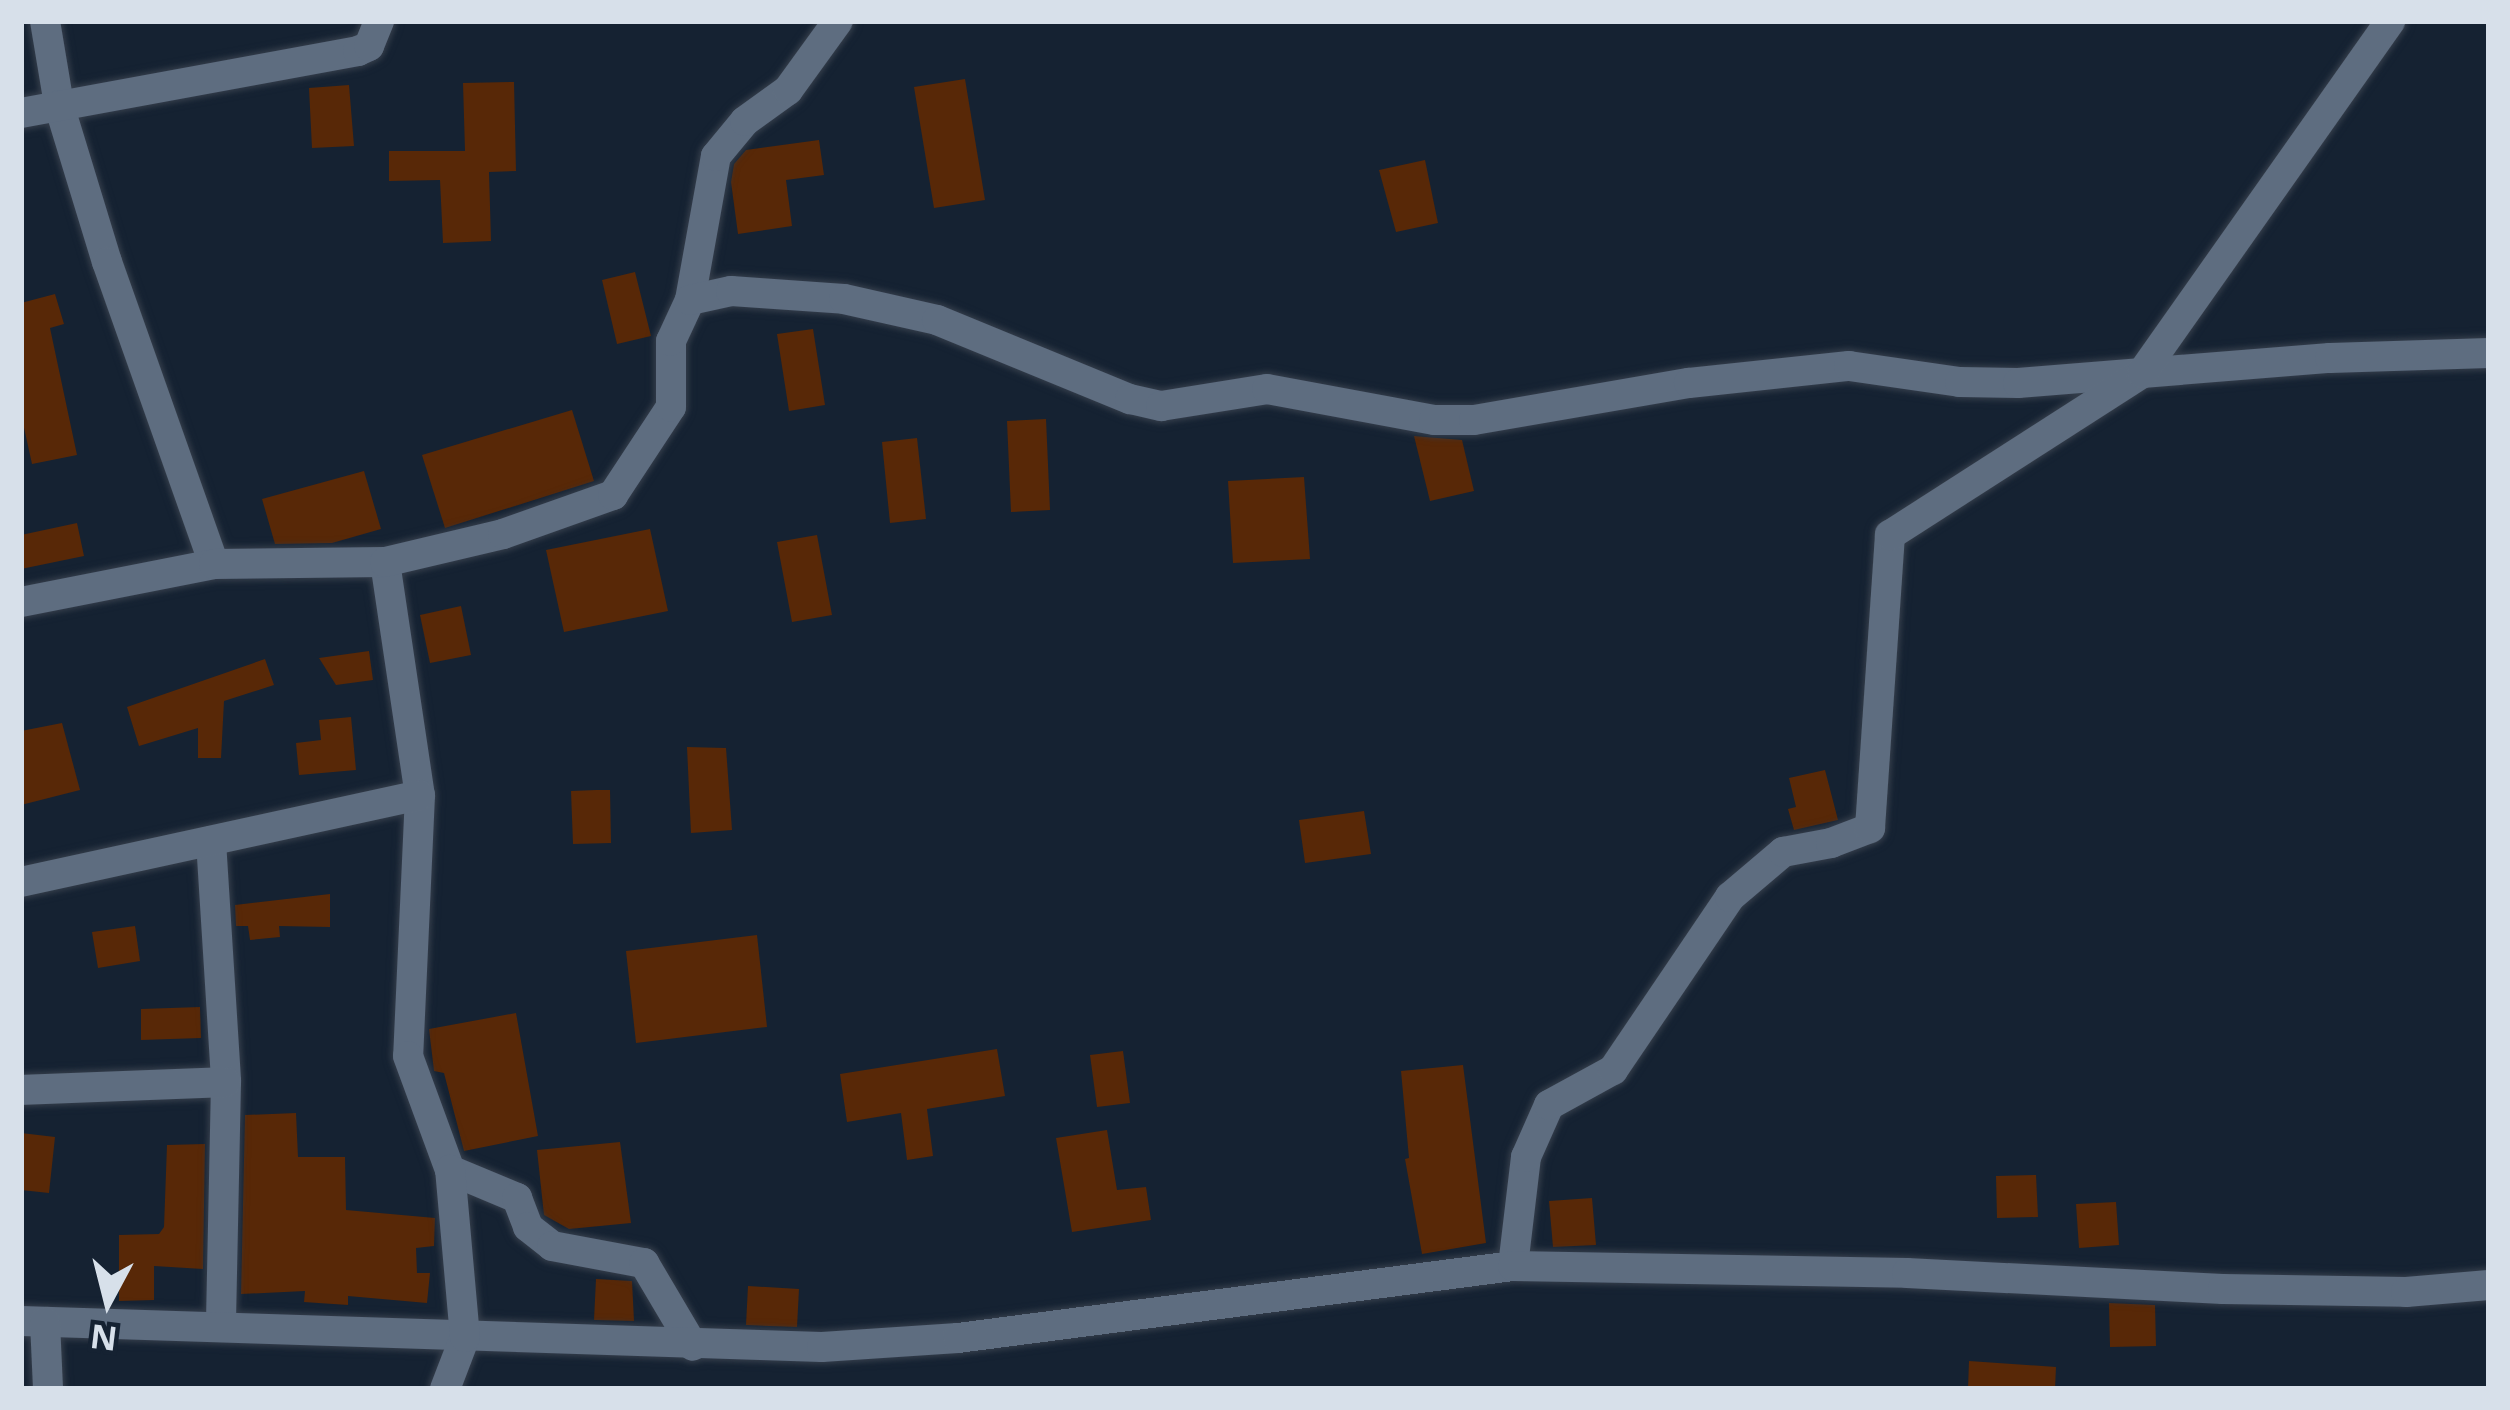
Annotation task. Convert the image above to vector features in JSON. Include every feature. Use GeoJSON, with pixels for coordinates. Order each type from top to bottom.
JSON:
{"type":"FeatureCollection","features":[{"type":"Feature","properties":{"kind":"street"},"geometry":{"type":"LineString","coordinates":[[45,21],[59,105],[107,262],[214,564]]}},
{"type":"Feature","properties":{"kind":"street"},"geometry":{"type":"LineString","coordinates":[[21,113],[358,52],[369,46],[379,21]]}},
{"type":"Feature","properties":{"kind":"street"},"geometry":{"type":"LineString","coordinates":[[21,602],[214,564],[385,562],[502,534],[613,495],[670,406],[671,341],[689,300],[716,156],[745,121],[788,90],[838,21]]}},
{"type":"Feature","properties":{"kind":"street"},"geometry":{"type":"LineString","coordinates":[[1513,1266],[1526,1157],[1549,1105],[1613,1070],[1730,897],[1783,852],[1832,843],[1870,828],[1890,535],[2142,374],[2390,21]]}},
{"type":"Feature","properties":{"kind":"street"},"geometry":{"type":"LineString","coordinates":[[689,300],[731,291],[783,292],[868,304],[937,320],[1130,399],[1162,406],[1267,388],[1434,420],[1474,420],[1689,383],[1850,366],[1960,382],[2489,352]]}},
{"type":"Feature","properties":{"kind":"street"},"geometry":{"type":"LineString","coordinates":[[385,562],[420,795],[408,1056],[450,1170],[465,1337],[446,1389]]}},
{"type":"Feature","properties":{"kind":"street"},"geometry":{"type":"LineString","coordinates":[[21,882],[420,795]]}},
{"type":"Feature","properties":{"kind":"street"},"geometry":{"type":"LineString","coordinates":[[211,841],[226,1082],[220,1326]]}},
{"type":"Feature","properties":{"kind":"street"},"geometry":{"type":"LineString","coordinates":[[21,1090],[226,1082]]}},
{"type":"Feature","properties":{"kind":"street"},"geometry":{"type":"LineString","coordinates":[[450,1170],[517,1198],[528,1227],[553,1246],[644,1263],[693,1346]]}},
{"type":"Feature","properties":{"kind":"street"},"geometry":{"type":"LineString","coordinates":[[48,1389],[33,1322],[822,1347],[958,1338],[1513,1266],[1907,1273],[2223,1289],[2406,1292],[2489,1286]]}},
{"type":"Feature","properties":{"kind":"building"},"geometry":{"type":"Polygon","coordinates":[[[965,79],[985,200],[934,208],[914,87],[965,79]]]}},
{"type":"Feature","properties":{"kind":"building"},"geometry":{"type":"Polygon","coordinates":[[[514,82],[516,171],[489,172],[491,241],[443,243],[440,180],[389,181],[389,151],[465,151],[463,83],[514,82]]]}},
{"type":"Feature","properties":{"kind":"building"},"geometry":{"type":"Polygon","coordinates":[[[349,85],[354,146],[312,148],[309,88],[349,85]]]}},
{"type":"Feature","properties":{"kind":"building"},"geometry":{"type":"Polygon","coordinates":[[[819,140],[824,175],[786,180],[792,226],[738,234],[731,182],[734,164],[746,150],[819,140]]]}},
{"type":"Feature","properties":{"kind":"building"},"geometry":{"type":"Polygon","coordinates":[[[1425,160],[1438,223],[1396,232],[1379,170],[1425,160]]]}},
{"type":"Feature","properties":{"kind":"building"},"geometry":{"type":"Polygon","coordinates":[[[635,272],[651,336],[617,344],[602,280],[635,272]]]}},
{"type":"Feature","properties":{"kind":"building"},"geometry":{"type":"Polygon","coordinates":[[[55,294],[64,324],[50,328],[77,455],[32,464],[21,414],[21,303],[55,294]]]}},
{"type":"Feature","properties":{"kind":"building"},"geometry":{"type":"Polygon","coordinates":[[[813,329],[825,405],[789,411],[777,334],[813,329]]]}},
{"type":"Feature","properties":{"kind":"building"},"geometry":{"type":"Polygon","coordinates":[[[572,410],[594,481],[445,528],[422,455],[572,410]]]}},
{"type":"Feature","properties":{"kind":"building"},"geometry":{"type":"Polygon","coordinates":[[[1046,419],[1050,510],[1011,512],[1007,421],[1046,419]]]}},
{"type":"Feature","properties":{"kind":"building"},"geometry":{"type":"Polygon","coordinates":[[[1414,436],[1462,440],[1474,491],[1430,501],[1414,436]]]}},
{"type":"Feature","properties":{"kind":"building"},"geometry":{"type":"Polygon","coordinates":[[[917,438],[926,519],[890,523],[882,442],[917,438]]]}},
{"type":"Feature","properties":{"kind":"building"},"geometry":{"type":"Polygon","coordinates":[[[364,471],[381,529],[332,543],[275,544],[262,499],[364,471]]]}},
{"type":"Feature","properties":{"kind":"building"},"geometry":{"type":"Polygon","coordinates":[[[1304,477],[1310,559],[1233,563],[1228,481],[1304,477]]]}},
{"type":"Feature","properties":{"kind":"building"},"geometry":{"type":"Polygon","coordinates":[[[77,523],[84,556],[21,569],[21,535],[77,523]]]}},
{"type":"Feature","properties":{"kind":"building"},"geometry":{"type":"Polygon","coordinates":[[[650,529],[668,611],[564,632],[546,550],[650,529]]]}},
{"type":"Feature","properties":{"kind":"building"},"geometry":{"type":"Polygon","coordinates":[[[817,535],[832,615],[792,622],[777,542],[817,535]]]}},
{"type":"Feature","properties":{"kind":"building"},"geometry":{"type":"Polygon","coordinates":[[[461,606],[471,655],[430,663],[420,615],[461,606]]]}},
{"type":"Feature","properties":{"kind":"building"},"geometry":{"type":"Polygon","coordinates":[[[369,651],[373,680],[336,685],[319,658],[369,651]]]}},
{"type":"Feature","properties":{"kind":"building"},"geometry":{"type":"Polygon","coordinates":[[[265,659],[274,685],[224,701],[221,758],[198,758],[198,728],[139,746],[127,707],[265,659]]]}},
{"type":"Feature","properties":{"kind":"building"},"geometry":{"type":"Polygon","coordinates":[[[351,717],[356,770],[299,775],[296,743],[321,740],[319,720],[351,717]]]}},
{"type":"Feature","properties":{"kind":"building"},"geometry":{"type":"Polygon","coordinates":[[[62,723],[80,790],[21,805],[21,731],[62,723]]]}},
{"type":"Feature","properties":{"kind":"building"},"geometry":{"type":"Polygon","coordinates":[[[687,747],[726,748],[732,830],[691,833],[687,747]]]}},
{"type":"Feature","properties":{"kind":"building"},"geometry":{"type":"Polygon","coordinates":[[[1825,770],[1838,820],[1794,830],[1788,809],[1796,807],[1789,778],[1825,770]]]}},
{"type":"Feature","properties":{"kind":"building"},"geometry":{"type":"Polygon","coordinates":[[[610,790],[611,843],[573,844],[571,791],[610,790]]]}},
{"type":"Feature","properties":{"kind":"building"},"geometry":{"type":"Polygon","coordinates":[[[1364,811],[1371,854],[1305,863],[1299,820],[1364,811]]]}},
{"type":"Feature","properties":{"kind":"building"},"geometry":{"type":"Polygon","coordinates":[[[330,894],[330,927],[279,926],[280,937],[250,940],[248,926],[236,926],[235,905],[330,894]]]}},
{"type":"Feature","properties":{"kind":"building"},"geometry":{"type":"Polygon","coordinates":[[[135,926],[140,961],[98,968],[92,932],[135,926]]]}},
{"type":"Feature","properties":{"kind":"building"},"geometry":{"type":"Polygon","coordinates":[[[757,935],[767,1027],[636,1043],[626,951],[757,935]]]}},
{"type":"Feature","properties":{"kind":"building"},"geometry":{"type":"Polygon","coordinates":[[[200,1007],[201,1038],[141,1040],[141,1009],[200,1007]]]}},
{"type":"Feature","properties":{"kind":"building"},"geometry":{"type":"Polygon","coordinates":[[[516,1013],[538,1136],[464,1151],[444,1073],[434,1071],[429,1029],[516,1013]]]}},
{"type":"Feature","properties":{"kind":"building"},"geometry":{"type":"Polygon","coordinates":[[[997,1049],[1005,1096],[927,1109],[933,1156],[907,1160],[901,1113],[847,1122],[840,1074],[997,1049]]]}},
{"type":"Feature","properties":{"kind":"building"},"geometry":{"type":"Polygon","coordinates":[[[1123,1051],[1130,1103],[1097,1107],[1090,1055],[1123,1051]]]}},
{"type":"Feature","properties":{"kind":"building"},"geometry":{"type":"Polygon","coordinates":[[[1463,1065],[1486,1243],[1422,1254],[1405,1159],[1409,1158],[1401,1071],[1463,1065]]]}},
{"type":"Feature","properties":{"kind":"building"},"geometry":{"type":"Polygon","coordinates":[[[296,1113],[298,1157],[345,1157],[346,1210],[435,1218],[434,1246],[416,1248],[417,1273],[430,1273],[427,1303],[348,1296],[348,1305],[304,1302],[305,1291],[241,1294],[245,1115],[296,1113]]]}},
{"type":"Feature","properties":{"kind":"building"},"geometry":{"type":"Polygon","coordinates":[[[1107,1130],[1117,1190],[1146,1187],[1151,1220],[1072,1232],[1056,1138],[1107,1130]]]}},
{"type":"Feature","properties":{"kind":"building"},"geometry":{"type":"Polygon","coordinates":[[[21,1133],[55,1137],[49,1193],[21,1190],[21,1133]]]}},
{"type":"Feature","properties":{"kind":"building"},"geometry":{"type":"Polygon","coordinates":[[[620,1142],[631,1223],[569,1229],[544,1215],[537,1150],[620,1142]]]}},
{"type":"Feature","properties":{"kind":"building"},"geometry":{"type":"Polygon","coordinates":[[[205,1144],[203,1269],[154,1266],[154,1300],[119,1301],[119,1235],[159,1234],[164,1227],[167,1145],[205,1144]]]}},
{"type":"Feature","properties":{"kind":"building"},"geometry":{"type":"Polygon","coordinates":[[[2036,1175],[2038,1217],[1997,1218],[1996,1176],[2036,1175]]]}},
{"type":"Feature","properties":{"kind":"building"},"geometry":{"type":"Polygon","coordinates":[[[1592,1198],[1596,1245],[1553,1247],[1549,1201],[1592,1198]]]}},
{"type":"Feature","properties":{"kind":"building"},"geometry":{"type":"Polygon","coordinates":[[[2116,1202],[2119,1245],[2079,1248],[2076,1204],[2116,1202]]]}},
{"type":"Feature","properties":{"kind":"building"},"geometry":{"type":"Polygon","coordinates":[[[596,1279],[632,1281],[634,1321],[594,1320],[596,1279]]]}},
{"type":"Feature","properties":{"kind":"building"},"geometry":{"type":"Polygon","coordinates":[[[748,1286],[799,1289],[797,1327],[746,1325],[748,1286]]]}},
{"type":"Feature","properties":{"kind":"building"},"geometry":{"type":"Polygon","coordinates":[[[2109,1303],[2155,1305],[2156,1346],[2110,1347],[2109,1303]]]}},
{"type":"Feature","properties":{"kind":"building"},"geometry":{"type":"Polygon","coordinates":[[[1969,1361],[2056,1367],[2055,1389],[1968,1389],[1969,1361]]]}}]}
